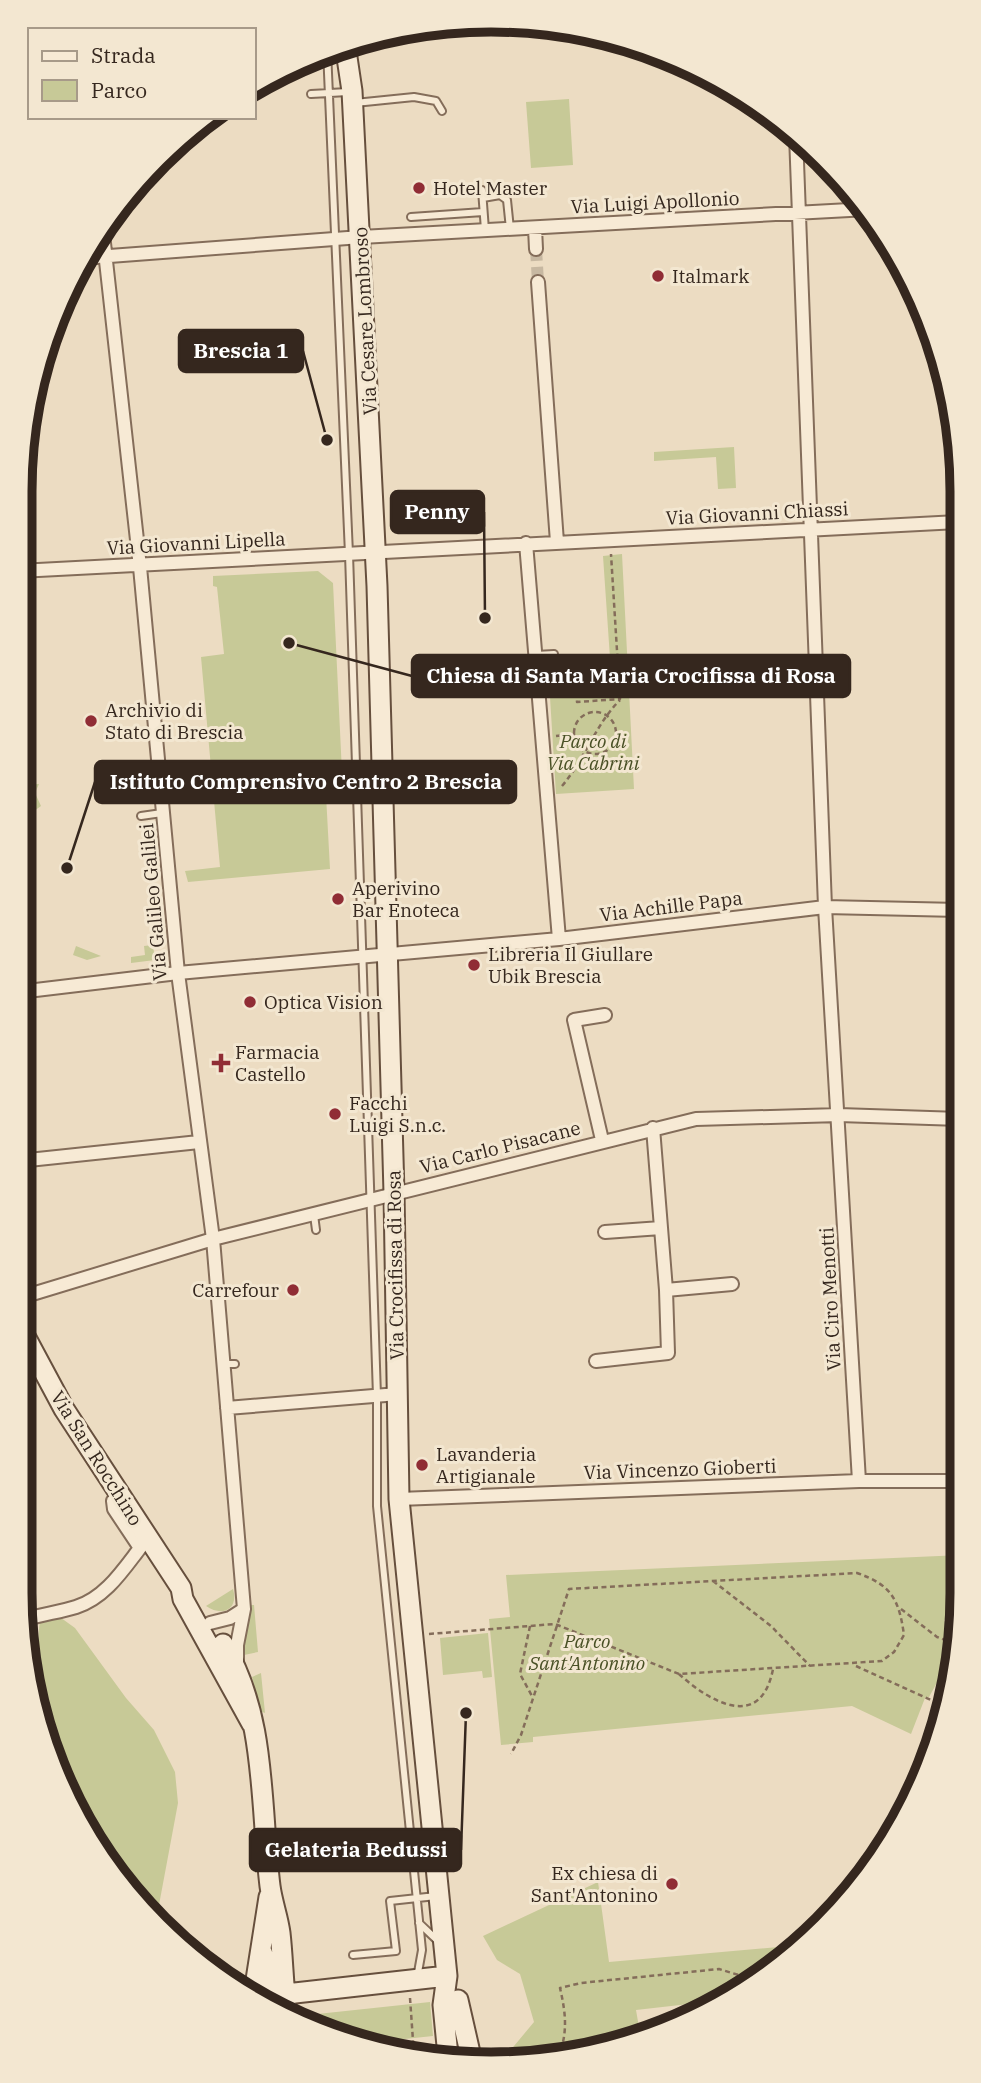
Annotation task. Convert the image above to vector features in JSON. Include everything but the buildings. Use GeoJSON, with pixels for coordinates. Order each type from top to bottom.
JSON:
{"type":"FeatureCollection","features":[{"type":"Feature","properties":{"kind":"street","name":"Via Cesare Lombroso"},"geometry":{"type":"LineString","coordinates":[[352,97],[356,52]]}},
{"type":"Feature","properties":{"kind":"street","name":"Via Cesare Lombroso"},"geometry":{"type":"LineString","coordinates":[[346,55],[352,97],[361,237],[376,552]]}},
{"type":"Feature","properties":{"kind":"street","name":"Via Ciro Menotti"},"geometry":{"type":"LineString","coordinates":[[796,148],[813,529],[825,907],[859,1481]]}},
{"type":"Feature","properties":{"kind":"street","name":"Via Luigi Apollonio"},"geometry":{"type":"LineString","coordinates":[[95,257],[361,237],[854,210]]}},
{"type":"Feature","properties":{"kind":"street"},"geometry":{"type":"LineString","coordinates":[[535,228],[536,249]]}},
{"type":"Feature","properties":{"kind":"street","name":"Via Galileo Galilei"},"geometry":{"type":"LineString","coordinates":[[103,244],[139,567],[178,973],[229,1364],[227,1408],[244,1609],[237,1645],[237,1667]]}},
{"type":"Feature","properties":{"kind":"street"},"geometry":{"type":"LineString","coordinates":[[538,282],[557,542]]}},
{"type":"Feature","properties":{"kind":"street","name":"Via Giovanni Chiassi"},"geometry":{"type":"LineString","coordinates":[[376,552],[950,522]]}},
{"type":"Feature","properties":{"kind":"street"},"geometry":{"type":"LineString","coordinates":[[526,543],[559,939]]}},
{"type":"Feature","properties":{"kind":"street","name":"Via Giovanni Lipella"},"geometry":{"type":"LineString","coordinates":[[32,571],[139,567],[376,552]]}},
{"type":"Feature","properties":{"kind":"street","name":"Via Crocifissa di Rosa"},"geometry":{"type":"LineString","coordinates":[[376,552],[394,1193],[399,1499],[414,1605],[412,1636],[447,1976],[443,2005],[447,2050]]}},
{"type":"Feature","properties":{"kind":"street","name":"Via Achille Papa"},"geometry":{"type":"LineString","coordinates":[[32,990],[178,973],[559,939],[825,907],[950,910]]}},
{"type":"Feature","properties":{"kind":"street"},"geometry":{"type":"LineString","coordinates":[[602,1140],[574,1020],[605,1014]]}},
{"type":"Feature","properties":{"kind":"street","name":"Via Carlo Pisacane"},"geometry":{"type":"LineString","coordinates":[[32,1294],[214,1239],[602,1140],[696,1119],[839,1115],[950,1119]]}},
{"type":"Feature","properties":{"kind":"street"},"geometry":{"type":"LineString","coordinates":[[596,1361],[667,1353],[666,1290],[653,1128]]}},
{"type":"Feature","properties":{"kind":"street"},"geometry":{"type":"LineString","coordinates":[[32,1160],[200,1142]]}},
{"type":"Feature","properties":{"kind":"street"},"geometry":{"type":"LineString","coordinates":[[605,1232],[661,1228]]}},
{"type":"Feature","properties":{"kind":"street"},"geometry":{"type":"LineString","coordinates":[[666,1290],[732,1284]]}},
{"type":"Feature","properties":{"kind":"street","name":"Via San Rocchino"},"geometry":{"type":"LineString","coordinates":[[32,1349],[64,1409],[120,1496],[181,1588],[191,1595],[211,1623],[237,1667],[254,1713],[252,1724],[263,1788],[270,1889],[280,1931],[286,2003]]}},
{"type":"Feature","properties":{"kind":"street"},"geometry":{"type":"LineString","coordinates":[[227,1408],[398,1394]]}},
{"type":"Feature","properties":{"kind":"street","name":"Via Vincenzo Gioberti"},"geometry":{"type":"LineString","coordinates":[[399,1499],[859,1481],[950,1481]]}},
{"type":"Feature","properties":{"kind":"street"},"geometry":{"type":"LineString","coordinates":[[32,1618],[77,1607],[91,1600],[116,1581],[141,1548],[114,1509],[113,1501],[120,1496]]}},
{"type":"Feature","properties":{"kind":"street","name":"Via San Rocchino"},"geometry":{"type":"LineString","coordinates":[[181,1588],[183,1599],[252,1724]]}},
{"type":"Feature","properties":{"kind":"street"},"geometry":{"type":"LineString","coordinates":[[211,1623],[230,1618],[244,1609]]}},
{"type":"Feature","properties":{"kind":"street","name":"Via San Rocchino"},"geometry":{"type":"LineString","coordinates":[[256,1987],[270,1889]]}},
{"type":"Feature","properties":{"kind":"street"},"geometry":{"type":"LineString","coordinates":[[262,1954],[268,1992],[286,2003],[447,1976],[458,2000],[470,2051]]}},
{"type":"Feature","properties":{"kind":"lane"},"geometry":{"type":"LineString","coordinates":[[327,62],[363,957],[377,1396],[377,1506],[422,1950],[413,1980]]}},
{"type":"Feature","properties":{"kind":"lane"},"geometry":{"type":"LineString","coordinates":[[311,94],[415,97],[436,101],[442,111]]}},
{"type":"Feature","properties":{"kind":"lane"},"geometry":{"type":"LineString","coordinates":[[482,190],[485,230]]}},
{"type":"Feature","properties":{"kind":"lane"},"geometry":{"type":"LineString","coordinates":[[483,198],[500,195],[507,200],[510,229]]}},
{"type":"Feature","properties":{"kind":"lane"},"geometry":{"type":"LineString","coordinates":[[411,217],[483,212]]}},
{"type":"Feature","properties":{"kind":"lane"},"geometry":{"type":"LineString","coordinates":[[536,655],[554,654]]}},
{"type":"Feature","properties":{"kind":"lane"},"geometry":{"type":"LineString","coordinates":[[101,787],[160,781]]}},
{"type":"Feature","properties":{"kind":"lane"},"geometry":{"type":"LineString","coordinates":[[141,816],[164,813]]}},
{"type":"Feature","properties":{"kind":"lane"},"geometry":{"type":"LineString","coordinates":[[314,1214],[316,1230]]}},
{"type":"Feature","properties":{"kind":"lane"},"geometry":{"type":"LineString","coordinates":[[353,1955],[396,1951],[390,1901],[438,1896]]}},
{"type":"Feature","properties":{"kind":"lane"},"geometry":{"type":"LineString","coordinates":[[419,1923],[443,1946]]}},
{"type":"Feature","properties":{"kind":"path"},"geometry":{"type":"LineString","coordinates":[[548,802],[576,770],[605,714],[620,699],[611,539]]}},
{"type":"Feature","properties":{"kind":"path"},"geometry":{"type":"LineString","coordinates":[[577,692],[578,702],[620,699]]}},
{"type":"Feature","properties":{"kind":"path"},"geometry":{"type":"LineString","coordinates":[[591,712],[605,714],[615,724],[615,743],[600,754],[585,752],[575,741],[575,727],[591,712]]}},
{"type":"Feature","properties":{"kind":"path"},"geometry":{"type":"LineString","coordinates":[[511,1754],[518,1743],[555,1624],[569,1589],[857,1573],[877,1580],[892,1595],[900,1609],[904,1635],[894,1652],[882,1661],[680,1674]]}},
{"type":"Feature","properties":{"kind":"path"},"geometry":{"type":"LineString","coordinates":[[713,1581],[778,1632],[810,1666]]}},
{"type":"Feature","properties":{"kind":"path"},"geometry":{"type":"LineString","coordinates":[[900,1609],[937,1637],[947,1641]]}},
{"type":"Feature","properties":{"kind":"path"},"geometry":{"type":"LineString","coordinates":[[412,1636],[555,1624],[680,1674],[701,1694],[729,1706],[744,1706],[759,1699],[769,1688],[773,1669]]}},
{"type":"Feature","properties":{"kind":"path"},"geometry":{"type":"LineString","coordinates":[[530,1626],[520,1674],[533,1697]]}},
{"type":"Feature","properties":{"kind":"path"},"geometry":{"type":"LineString","coordinates":[[853,1664],[936,1702]]}},
{"type":"Feature","properties":{"kind":"path"},"geometry":{"type":"LineString","coordinates":[[563,2046],[566,2014],[561,1988],[581,1983],[719,1969],[742,1976]]}},
{"type":"Feature","properties":{"kind":"path"},"geometry":{"type":"LineString","coordinates":[[413,1980],[414,2045]]}},
{"type":"Feature","properties":{"kind":"green space"},"geometry":{"type":"Polygon","coordinates":[[[569,99],[573,165],[531,168],[526,102],[569,99]]]}},
{"type":"Feature","properties":{"kind":"green space"},"geometry":{"type":"Polygon","coordinates":[[[734,447],[736,488],[718,489],[716,457],[654,461],[654,452],[734,447]]]}},
{"type":"Feature","properties":{"kind":"green space","name":"Parco di Via Cabrini"},"geometry":{"type":"Polygon","coordinates":[[[622,554],[634,789],[556,794],[550,697],[599,694],[596,660],[610,658],[603,556],[622,554]]]}},
{"type":"Feature","properties":{"kind":"green space"},"geometry":{"type":"Polygon","coordinates":[[[318,571],[333,583],[343,794],[326,795],[330,869],[188,882],[185,871],[220,867],[201,657],[224,654],[217,587],[213,586],[213,576],[318,571]]]}},
{"type":"Feature","properties":{"kind":"green space"},"geometry":{"type":"Polygon","coordinates":[[[32,784],[39,784],[35,793],[41,806],[32,812],[32,784]]]}},
{"type":"Feature","properties":{"kind":"green space"},"geometry":{"type":"Polygon","coordinates":[[[153,945],[155,960],[131,963],[131,957],[145,955],[144,946],[153,945]]]}},
{"type":"Feature","properties":{"kind":"green space"},"geometry":{"type":"Polygon","coordinates":[[[76,946],[101,956],[87,960],[73,955],[76,946]]]}},
{"type":"Feature","properties":{"kind":"green space","name":"Parco Sant'Antonino"},"geometry":{"type":"Polygon","coordinates":[[[950,1556],[949,1614],[944,1621],[949,1623],[943,1672],[929,1697],[925,1698],[911,1734],[852,1706],[533,1737],[533,1742],[501,1745],[489,1619],[510,1617],[506,1575],[950,1556]]]}},
{"type":"Feature","properties":{"kind":"green space"},"geometry":{"type":"Polygon","coordinates":[[[233,1589],[234,1602],[228,1610],[218,1611],[206,1606],[233,1589]]]}},
{"type":"Feature","properties":{"kind":"green space"},"geometry":{"type":"Polygon","coordinates":[[[250,1605],[254,1605],[258,1652],[244,1655],[241,1644],[250,1605]]]}},
{"type":"Feature","properties":{"kind":"green space"},"geometry":{"type":"Polygon","coordinates":[[[57,1615],[75,1628],[126,1698],[154,1730],[175,1772],[178,1803],[158,1909],[109,1848],[66,1768],[40,1682],[36,1659],[40,1619],[57,1615]]]}},
{"type":"Feature","properties":{"kind":"green space"},"geometry":{"type":"Polygon","coordinates":[[[488,1633],[492,1677],[483,1678],[482,1671],[443,1675],[440,1638],[488,1633]]]}},
{"type":"Feature","properties":{"kind":"green space"},"geometry":{"type":"Polygon","coordinates":[[[261,1673],[265,1713],[260,1711],[252,1677],[261,1673]]]}},
{"type":"Feature","properties":{"kind":"green space"},"geometry":{"type":"Polygon","coordinates":[[[598,1882],[609,1962],[783,1947],[746,1974],[695,2003],[636,2010],[639,2027],[580,2043],[510,2051],[534,2022],[520,1974],[497,1960],[483,1936],[598,1882]]]}},
{"type":"Feature","properties":{"kind":"green space"},"geometry":{"type":"Polygon","coordinates":[[[430,2002],[433,2036],[391,2040],[310,2015],[430,2002]]]}},
{"type":"Feature","properties":{"kind":"tunnel"},"geometry":{"type":"LineString","coordinates":[[536,249],[538,282]]}},
{"type":"Feature","properties":{"kind":"place","name":"Hotel Master"},"geometry":{"type":"Point","coordinates":[419,188]}},
{"type":"Feature","properties":{"kind":"place","name":"Italmark"},"geometry":{"type":"Point","coordinates":[658,276]}},
{"type":"Feature","properties":{"kind":"place","name":"Brescia 1"},"geometry":{"type":"Point","coordinates":[327,440]}},
{"type":"Feature","properties":{"kind":"place","name":"Penny"},"geometry":{"type":"Point","coordinates":[485,618]}},
{"type":"Feature","properties":{"kind":"place","name":"Chiesa di Santa Maria Crocifissa di Rosa"},"geometry":{"type":"Point","coordinates":[289,643]}},
{"type":"Feature","properties":{"kind":"place","name":"Archivio di Stato di Brescia"},"geometry":{"type":"Point","coordinates":[91,721]}},
{"type":"Feature","properties":{"kind":"place","name":"Istituto Comprensivo Centro 2 Brescia"},"geometry":{"type":"Point","coordinates":[67,868]}},
{"type":"Feature","properties":{"kind":"place","name":"Aperivino Bar Enoteca"},"geometry":{"type":"Point","coordinates":[338,899]}},
{"type":"Feature","properties":{"kind":"place","name":"Libreria Il Giullare Ubik Brescia"},"geometry":{"type":"Point","coordinates":[474,965]}},
{"type":"Feature","properties":{"kind":"place","name":"Optica Vision"},"geometry":{"type":"Point","coordinates":[250,1002]}},
{"type":"Feature","properties":{"kind":"place","name":"Farmacia Castello"},"geometry":{"type":"Point","coordinates":[221,1063]}},
{"type":"Feature","properties":{"kind":"place","name":"Facchi Luigi S.n.c."},"geometry":{"type":"Point","coordinates":[335,1114]}},
{"type":"Feature","properties":{"kind":"place","name":"Carrefour"},"geometry":{"type":"Point","coordinates":[293,1290]}},
{"type":"Feature","properties":{"kind":"place","name":"Lavanderia Artigianale"},"geometry":{"type":"Point","coordinates":[422,1465]}},
{"type":"Feature","properties":{"kind":"place","name":"Gelateria Bedussi"},"geometry":{"type":"Point","coordinates":[466,1713]}},
{"type":"Feature","properties":{"kind":"place","name":"Ex chiesa di Sant'Antonino"},"geometry":{"type":"Point","coordinates":[672,1884]}}]}
